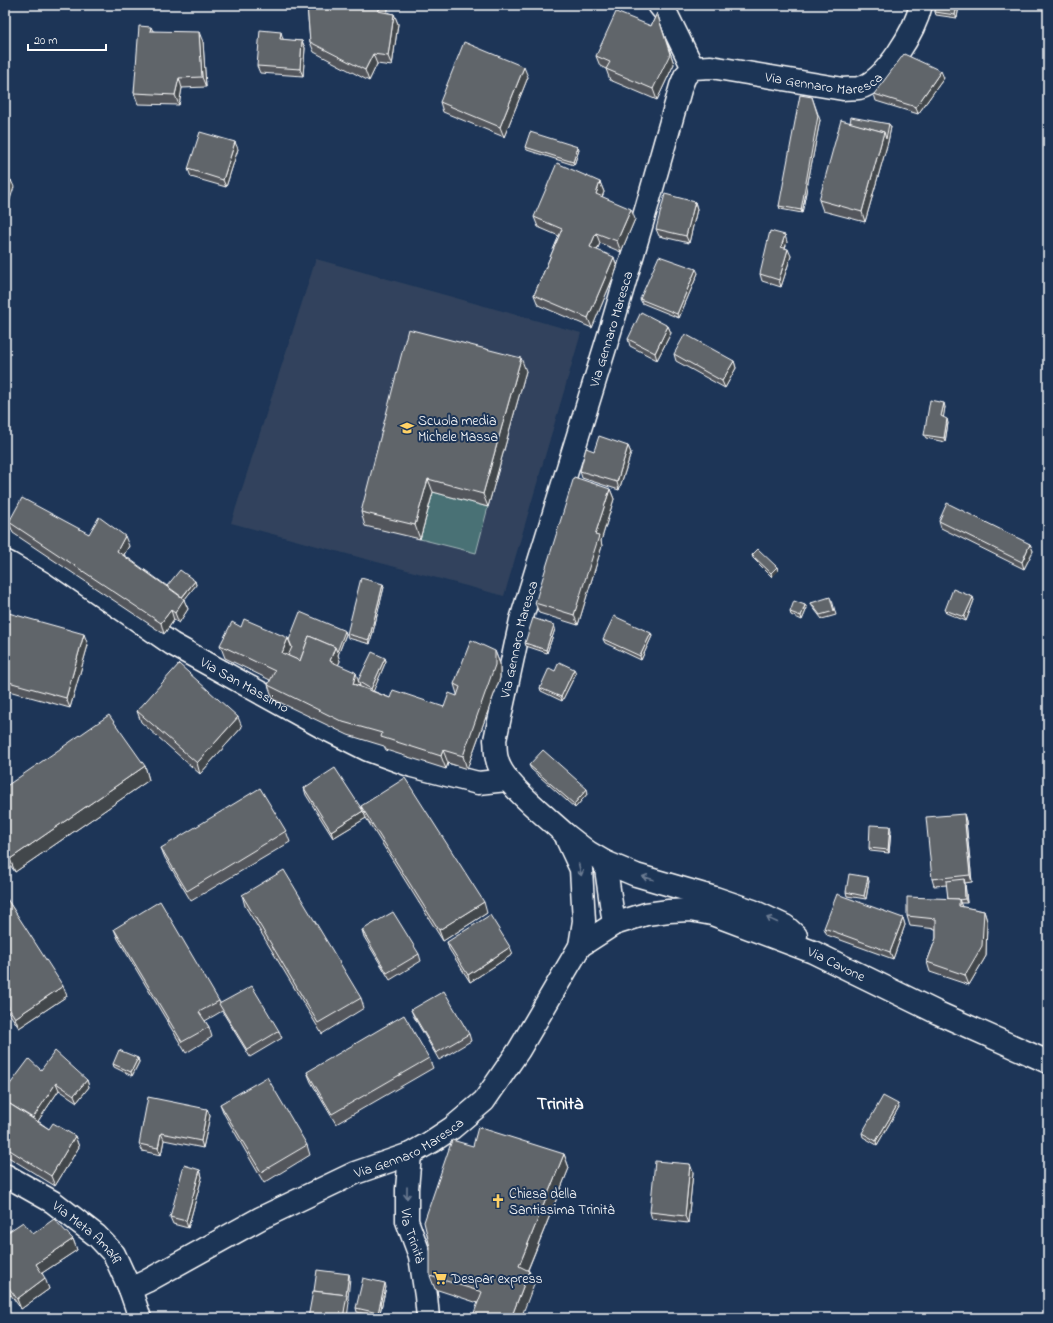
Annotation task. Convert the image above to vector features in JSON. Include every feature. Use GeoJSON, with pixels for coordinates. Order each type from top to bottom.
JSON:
{"type":"FeatureCollection","features":[{"type":"Feature","properties":{"kind":"main road"},"geometry":{"type":"LineString","coordinates":[[659,5],[667,15],[693,68]]}},
{"type":"Feature","properties":{"kind":"main road","name":"Via Gennaro Maresca"},"geometry":{"type":"LineString","coordinates":[[813,952],[785,926],[753,911],[715,898],[636,875],[605,862],[588,852],[565,834],[507,780],[497,760],[495,740],[521,620],[614,318],[685,76],[693,68],[716,68],[844,89],[860,88],[875,79],[891,63],[906,41],[921,5]]}},
{"type":"Feature","properties":{"kind":"main road","name":"Via San Massimo"},"geometry":{"type":"LineString","coordinates":[[5,535],[55,563],[172,644],[355,744],[412,766],[478,783],[507,780]]}},
{"type":"Feature","properties":{"kind":"main road"},"geometry":{"type":"LineString","coordinates":[[565,834],[581,869],[584,921],[580,946]]}},
{"type":"Feature","properties":{"kind":"main road"},"geometry":{"type":"LineString","coordinates":[[605,862],[614,924]]}},
{"type":"Feature","properties":{"kind":"main road","name":"Via Cavone"},"geometry":{"type":"LineString","coordinates":[[614,924],[646,914],[669,911],[690,910],[712,914],[813,952],[938,1013],[1048,1062]]}},
{"type":"Feature","properties":{"kind":"main road","name":"Via Gennaro Maresca"},"geometry":{"type":"LineString","coordinates":[[130,1289],[261,1218],[355,1173],[410,1154],[452,1128],[484,1101],[519,1050],[580,946],[614,924]]}},
{"type":"Feature","properties":{"kind":"main road","name":"Via Trinità"},"geometry":{"type":"LineString","coordinates":[[410,1154],[407,1189],[407,1220],[420,1256],[428,1318]]}},
{"type":"Feature","properties":{"kind":"main road","name":"Via Meta Amalfi"},"geometry":{"type":"LineString","coordinates":[[5,1175],[53,1202],[97,1236],[114,1254],[130,1289],[140,1318]]}},
{"type":"Feature","properties":{"kind":"shaded area","name":"Scuola media Michele Massa"},"geometry":{"type":"Polygon","coordinates":[[[316,259],[581,333],[504,596],[231,523],[316,259]]]}},
{"type":"Feature","properties":{"kind":"green space"},"geometry":{"type":"Polygon","coordinates":[[[433,492],[488,507],[476,553],[420,539],[433,492]]]}},
{"type":"Feature","properties":{"kind":"building"},"geometry":{"type":"Polygon","coordinates":[[[307,5],[382,5],[378,11],[394,14],[388,56],[373,54],[365,70],[310,42],[307,5]]]}},
{"type":"Feature","properties":{"kind":"building"},"geometry":{"type":"Polygon","coordinates":[[[936,5],[957,5],[955,15],[935,12],[936,5]]]}},
{"type":"Feature","properties":{"kind":"building"},"geometry":{"type":"Polygon","coordinates":[[[616,12],[651,26],[657,13],[670,54],[653,89],[606,69],[610,62],[596,56],[616,12]]]}},
{"type":"Feature","properties":{"kind":"building"},"geometry":{"type":"Polygon","coordinates":[[[139,26],[151,27],[150,31],[199,32],[202,77],[179,78],[175,95],[134,93],[139,26]]]}},
{"type":"Feature","properties":{"kind":"building"},"geometry":{"type":"Polygon","coordinates":[[[260,30],[281,32],[280,39],[302,41],[300,69],[257,66],[260,30]]]}},
{"type":"Feature","properties":{"kind":"building"},"geometry":{"type":"Polygon","coordinates":[[[464,42],[524,67],[500,127],[440,102],[464,42]]]}},
{"type":"Feature","properties":{"kind":"building"},"geometry":{"type":"Polygon","coordinates":[[[904,54],[941,71],[916,107],[874,94],[904,54]]]}},
{"type":"Feature","properties":{"kind":"building"},"geometry":{"type":"Polygon","coordinates":[[[800,95],[812,97],[818,116],[801,210],[779,206],[800,95]]]}},
{"type":"Feature","properties":{"kind":"building"},"geometry":{"type":"Polygon","coordinates":[[[851,117],[889,124],[886,139],[884,132],[850,123],[851,117]]]}},
{"type":"Feature","properties":{"kind":"building"},"geometry":{"type":"Polygon","coordinates":[[[841,120],[884,132],[862,212],[819,200],[841,120]]]}},
{"type":"Feature","properties":{"kind":"building"},"geometry":{"type":"Polygon","coordinates":[[[200,132],[235,142],[223,180],[188,169],[200,132]]]}},
{"type":"Feature","properties":{"kind":"building"},"geometry":{"type":"Polygon","coordinates":[[[530,132],[578,147],[573,162],[525,147],[530,132]]]}},
{"type":"Feature","properties":{"kind":"building"},"geometry":{"type":"Polygon","coordinates":[[[557,163],[600,182],[596,194],[631,209],[617,241],[596,233],[590,247],[614,257],[588,318],[534,295],[562,229],[534,217],[557,163]]]}},
{"type":"Feature","properties":{"kind":"building"},"geometry":{"type":"Polygon","coordinates":[[[5,178],[11,180],[5,200],[5,178]]]}},
{"type":"Feature","properties":{"kind":"building"},"geometry":{"type":"Polygon","coordinates":[[[665,194],[695,202],[686,236],[656,229],[665,194]]]}},
{"type":"Feature","properties":{"kind":"building"},"geometry":{"type":"Polygon","coordinates":[[[770,231],[785,235],[781,247],[788,249],[779,280],[760,274],[770,231]]]}},
{"type":"Feature","properties":{"kind":"building"},"geometry":{"type":"Polygon","coordinates":[[[659,256],[696,269],[677,314],[640,299],[659,256]]]}},
{"type":"Feature","properties":{"kind":"building"},"geometry":{"type":"Polygon","coordinates":[[[641,312],[668,326],[655,353],[628,339],[641,312]]]}},
{"type":"Feature","properties":{"kind":"building"},"geometry":{"type":"Polygon","coordinates":[[[408,329],[521,358],[483,494],[428,479],[415,525],[361,512],[408,329]]]}},
{"type":"Feature","properties":{"kind":"building"},"geometry":{"type":"Polygon","coordinates":[[[685,334],[734,361],[722,381],[674,354],[685,334]]]}},
{"type":"Feature","properties":{"kind":"building"},"geometry":{"type":"Polygon","coordinates":[[[930,400],[944,403],[941,416],[947,419],[944,438],[924,435],[930,400]]]}},
{"type":"Feature","properties":{"kind":"building"},"geometry":{"type":"Polygon","coordinates":[[[599,436],[628,446],[617,482],[580,471],[586,448],[594,451],[599,436]]]}},
{"type":"Feature","properties":{"kind":"building"},"geometry":{"type":"Polygon","coordinates":[[[574,477],[610,489],[595,535],[599,536],[574,615],[535,603],[574,477]]]}},
{"type":"Feature","properties":{"kind":"building"},"geometry":{"type":"Polygon","coordinates":[[[22,498],[89,534],[99,517],[125,536],[117,551],[184,599],[175,613],[171,610],[161,623],[9,522],[22,498]]]}},
{"type":"Feature","properties":{"kind":"building"},"geometry":{"type":"Polygon","coordinates":[[[947,503],[1030,544],[1022,562],[939,521],[947,503]]]}},
{"type":"Feature","properties":{"kind":"building"},"geometry":{"type":"Polygon","coordinates":[[[758,549],[777,567],[771,573],[752,555],[758,549]]]}},
{"type":"Feature","properties":{"kind":"building"},"geometry":{"type":"Polygon","coordinates":[[[180,570],[195,581],[182,597],[167,586],[180,570]]]}},
{"type":"Feature","properties":{"kind":"building"},"geometry":{"type":"Polygon","coordinates":[[[361,578],[383,584],[369,640],[347,634],[361,578]]]}},
{"type":"Feature","properties":{"kind":"building"},"geometry":{"type":"Polygon","coordinates":[[[953,589],[973,597],[964,617],[945,610],[953,589]]]}},
{"type":"Feature","properties":{"kind":"building"},"geometry":{"type":"Polygon","coordinates":[[[830,597],[834,611],[820,615],[811,603],[830,597]]]}},
{"type":"Feature","properties":{"kind":"building"},"geometry":{"type":"Polygon","coordinates":[[[794,601],[805,605],[801,616],[790,612],[794,601]]]}},
{"type":"Feature","properties":{"kind":"building"},"geometry":{"type":"Polygon","coordinates":[[[5,612],[84,634],[66,698],[5,681],[5,612]]]}},
{"type":"Feature","properties":{"kind":"building"},"geometry":{"type":"Polygon","coordinates":[[[300,612],[345,631],[337,652],[335,647],[309,636],[300,661],[288,656],[292,647],[289,640],[300,612]]]}},
{"type":"Feature","properties":{"kind":"building"},"geometry":{"type":"Polygon","coordinates":[[[614,616],[651,633],[640,656],[603,639],[614,616]]]}},
{"type":"Feature","properties":{"kind":"building"},"geometry":{"type":"Polygon","coordinates":[[[533,618],[554,625],[546,650],[525,643],[533,618]]]}},
{"type":"Feature","properties":{"kind":"building"},"geometry":{"type":"Polygon","coordinates":[[[244,619],[288,638],[282,653],[300,661],[309,636],[335,647],[330,661],[356,673],[353,684],[390,698],[393,690],[444,707],[449,693],[457,696],[460,687],[454,684],[471,640],[495,651],[495,665],[463,756],[443,750],[441,756],[381,737],[382,733],[343,722],[268,685],[275,671],[220,645],[232,622],[241,627],[244,619]]]}},
{"type":"Feature","properties":{"kind":"building"},"geometry":{"type":"Polygon","coordinates":[[[372,652],[385,658],[371,689],[358,681],[372,652]]]}},
{"type":"Feature","properties":{"kind":"building"},"geometry":{"type":"Polygon","coordinates":[[[559,662],[574,669],[561,697],[540,688],[549,668],[555,671],[559,662]]]}},
{"type":"Feature","properties":{"kind":"building"},"geometry":{"type":"Polygon","coordinates":[[[179,664],[238,717],[197,763],[137,711],[179,664]]]}},
{"type":"Feature","properties":{"kind":"building"},"geometry":{"type":"Polygon","coordinates":[[[109,715],[145,766],[10,859],[5,852],[5,787],[109,715]]]}},
{"type":"Feature","properties":{"kind":"building"},"geometry":{"type":"Polygon","coordinates":[[[543,750],[587,789],[574,804],[529,765],[543,750]]]}},
{"type":"Feature","properties":{"kind":"building"},"geometry":{"type":"Polygon","coordinates":[[[335,768],[363,811],[331,831],[304,788],[335,768]]]}},
{"type":"Feature","properties":{"kind":"building"},"geometry":{"type":"Polygon","coordinates":[[[405,778],[484,902],[439,930],[361,806],[405,778]]]}},
{"type":"Feature","properties":{"kind":"building"},"geometry":{"type":"Polygon","coordinates":[[[260,788],[286,831],[187,891],[161,848],[260,788]]]}},
{"type":"Feature","properties":{"kind":"building"},"geometry":{"type":"Polygon","coordinates":[[[964,814],[970,875],[932,879],[926,817],[964,814]]]}},
{"type":"Feature","properties":{"kind":"building"},"geometry":{"type":"Polygon","coordinates":[[[870,825],[890,826],[888,850],[869,848],[870,825]]]}},
{"type":"Feature","properties":{"kind":"building"},"geometry":{"type":"Polygon","coordinates":[[[284,870],[361,998],[318,1023],[242,895],[284,870]]]}},
{"type":"Feature","properties":{"kind":"building"},"geometry":{"type":"Polygon","coordinates":[[[849,874],[868,877],[864,896],[846,892],[849,874]]]}},
{"type":"Feature","properties":{"kind":"building"},"geometry":{"type":"Polygon","coordinates":[[[964,879],[965,899],[948,899],[946,881],[964,879]]]}},
{"type":"Feature","properties":{"kind":"building"},"geometry":{"type":"Polygon","coordinates":[[[837,894],[903,918],[890,952],[824,928],[837,894]]]}},
{"type":"Feature","properties":{"kind":"building"},"geometry":{"type":"Polygon","coordinates":[[[5,896],[63,986],[15,1018],[5,1002],[5,896]]]}},
{"type":"Feature","properties":{"kind":"building"},"geometry":{"type":"Polygon","coordinates":[[[907,897],[959,899],[959,906],[984,911],[982,946],[965,975],[927,962],[936,938],[936,919],[907,916],[907,897]]]}},
{"type":"Feature","properties":{"kind":"building"},"geometry":{"type":"Polygon","coordinates":[[[160,901],[219,1001],[199,1012],[209,1027],[182,1042],[114,929],[160,901]]]}},
{"type":"Feature","properties":{"kind":"building"},"geometry":{"type":"Polygon","coordinates":[[[393,912],[419,954],[387,973],[362,930],[393,912]]]}},
{"type":"Feature","properties":{"kind":"building"},"geometry":{"type":"Polygon","coordinates":[[[490,915],[510,947],[468,975],[447,942],[490,915]]]}},
{"type":"Feature","properties":{"kind":"building"},"geometry":{"type":"Polygon","coordinates":[[[252,986],[279,1031],[247,1050],[219,1004],[252,986]]]}},
{"type":"Feature","properties":{"kind":"building"},"geometry":{"type":"Polygon","coordinates":[[[444,991],[469,1034],[436,1053],[411,1010],[444,991]]]}},
{"type":"Feature","properties":{"kind":"building"},"geometry":{"type":"Polygon","coordinates":[[[404,1015],[429,1058],[332,1114],[307,1072],[404,1015]]]}},
{"type":"Feature","properties":{"kind":"building"},"geometry":{"type":"Polygon","coordinates":[[[119,1050],[138,1058],[131,1072],[113,1064],[119,1050]]]}},
{"type":"Feature","properties":{"kind":"building"},"geometry":{"type":"Polygon","coordinates":[[[55,1051],[87,1080],[74,1095],[56,1083],[33,1118],[5,1101],[5,1091],[29,1059],[41,1070],[55,1051]]]}},
{"type":"Feature","properties":{"kind":"building"},"geometry":{"type":"Polygon","coordinates":[[[267,1077],[307,1145],[261,1172],[220,1104],[267,1077]]]}},
{"type":"Feature","properties":{"kind":"building"},"geometry":{"type":"Polygon","coordinates":[[[883,1096],[898,1104],[876,1141],[862,1133],[883,1096]]]}},
{"type":"Feature","properties":{"kind":"building"},"geometry":{"type":"Polygon","coordinates":[[[148,1097],[207,1109],[201,1141],[161,1133],[158,1148],[139,1144],[148,1097]]]}},
{"type":"Feature","properties":{"kind":"building"},"geometry":{"type":"Polygon","coordinates":[[[5,1101],[49,1129],[53,1123],[75,1136],[51,1176],[5,1147],[5,1101]]]}},
{"type":"Feature","properties":{"kind":"building","name":"Chiesa della Santissima Trinità"},"geometry":{"type":"Polygon","coordinates":[[[478,1127],[564,1154],[519,1266],[529,1271],[513,1313],[522,1316],[521,1318],[472,1318],[482,1292],[430,1276],[430,1247],[424,1222],[452,1140],[473,1146],[478,1127]]]}},
{"type":"Feature","properties":{"kind":"building"},"geometry":{"type":"Polygon","coordinates":[[[655,1161],[690,1164],[685,1216],[650,1212],[655,1161]]]}},
{"type":"Feature","properties":{"kind":"building"},"geometry":{"type":"Polygon","coordinates":[[[184,1165],[200,1170],[186,1221],[170,1217],[184,1165]]]}},
{"type":"Feature","properties":{"kind":"building"},"geometry":{"type":"Polygon","coordinates":[[[54,1219],[73,1239],[36,1264],[45,1278],[17,1299],[7,1285],[5,1287],[5,1234],[23,1222],[33,1234],[54,1219]]]}},
{"type":"Feature","properties":{"kind":"building"},"geometry":{"type":"Polygon","coordinates":[[[317,1270],[349,1274],[346,1295],[314,1291],[317,1270]]]}},
{"type":"Feature","properties":{"kind":"building"},"geometry":{"type":"Polygon","coordinates":[[[363,1278],[385,1283],[378,1313],[356,1308],[363,1278]]]}},
{"type":"Feature","properties":{"kind":"building"},"geometry":{"type":"Polygon","coordinates":[[[313,1291],[347,1295],[343,1318],[308,1318],[313,1291]]]}},
{"type":"Feature","properties":{"kind":"place","name":"Scuola media Michele Massa"},"geometry":{"type":"Point","coordinates":[407,428]}},
{"type":"Feature","properties":{"kind":"place","name":"Chiesa della Santissima Trinità"},"geometry":{"type":"Point","coordinates":[498,1201]}},
{"type":"Feature","properties":{"kind":"place","name":"Despar express"},"geometry":{"type":"Point","coordinates":[440,1278]}},
{"type":"Feature","properties":{"kind":"district","name":"Trinità"},"geometry":{"type":"Point","coordinates":[560,1103]}}]}
